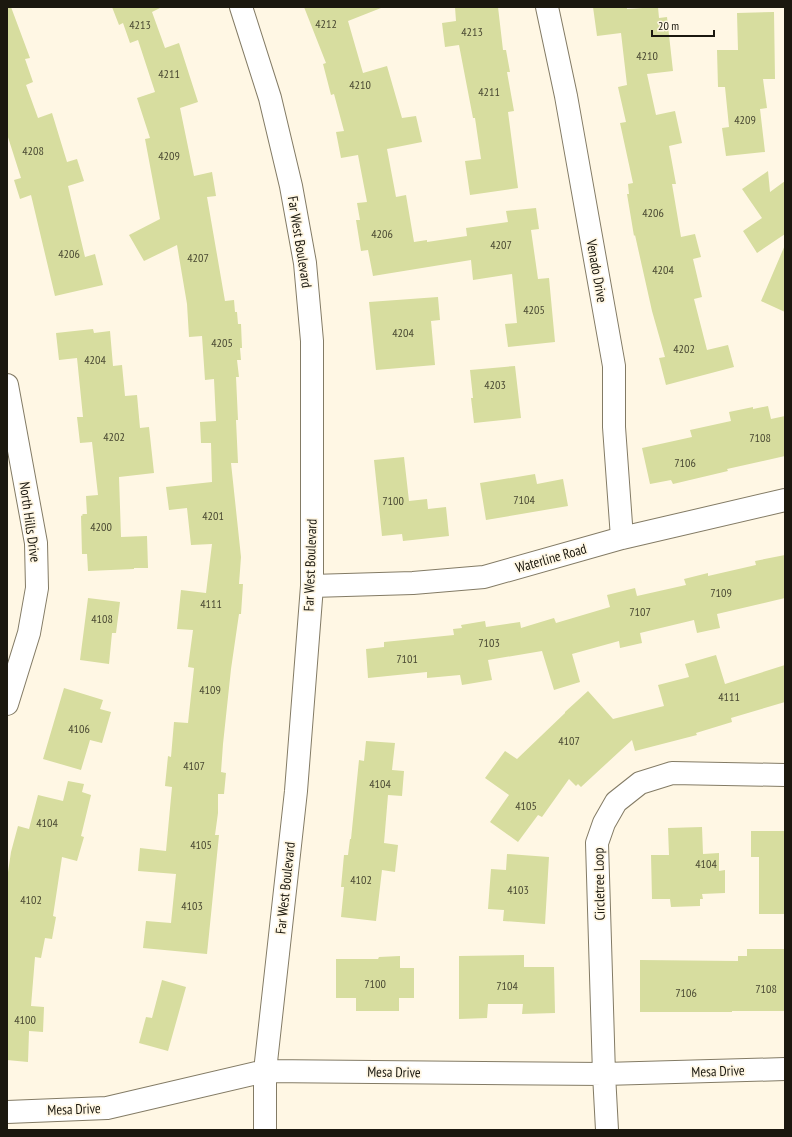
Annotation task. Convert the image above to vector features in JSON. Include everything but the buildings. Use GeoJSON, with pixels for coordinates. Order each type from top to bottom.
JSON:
{"type":"FeatureCollection","features":[{"type":"Feature","properties":{"kind":"street","name":"Far West Boulevard"},"geometry":{"type":"LineString","coordinates":[[241,7],[270,98],[291,186],[305,263],[312,341],[312,586],[296,791],[265,1071],[265,1130]]}},
{"type":"Feature","properties":{"kind":"street","name":"Venado Drive"},"geometry":{"type":"LineString","coordinates":[[547,7],[566,96],[614,366],[614,427],[622,538]]}},
{"type":"Feature","properties":{"kind":"street","name":"North Hills Drive"},"geometry":{"type":"LineString","coordinates":[[7,384],[36,543],[37,588],[29,633],[7,704]]}},
{"type":"Feature","properties":{"kind":"street","name":"Waterline Road"},"geometry":{"type":"LineString","coordinates":[[312,586],[412,583],[484,577],[622,538],[785,500]]}},
{"type":"Feature","properties":{"kind":"street","name":"Circletree Loop"},"geometry":{"type":"LineString","coordinates":[[607,1130],[597,843],[604,823],[616,802],[640,783],[672,773],[785,775]]}},
{"type":"Feature","properties":{"kind":"street","name":"Mesa Drive"},"geometry":{"type":"LineString","coordinates":[[7,1112],[107,1108],[265,1071],[604,1074],[785,1068]]}}]}
